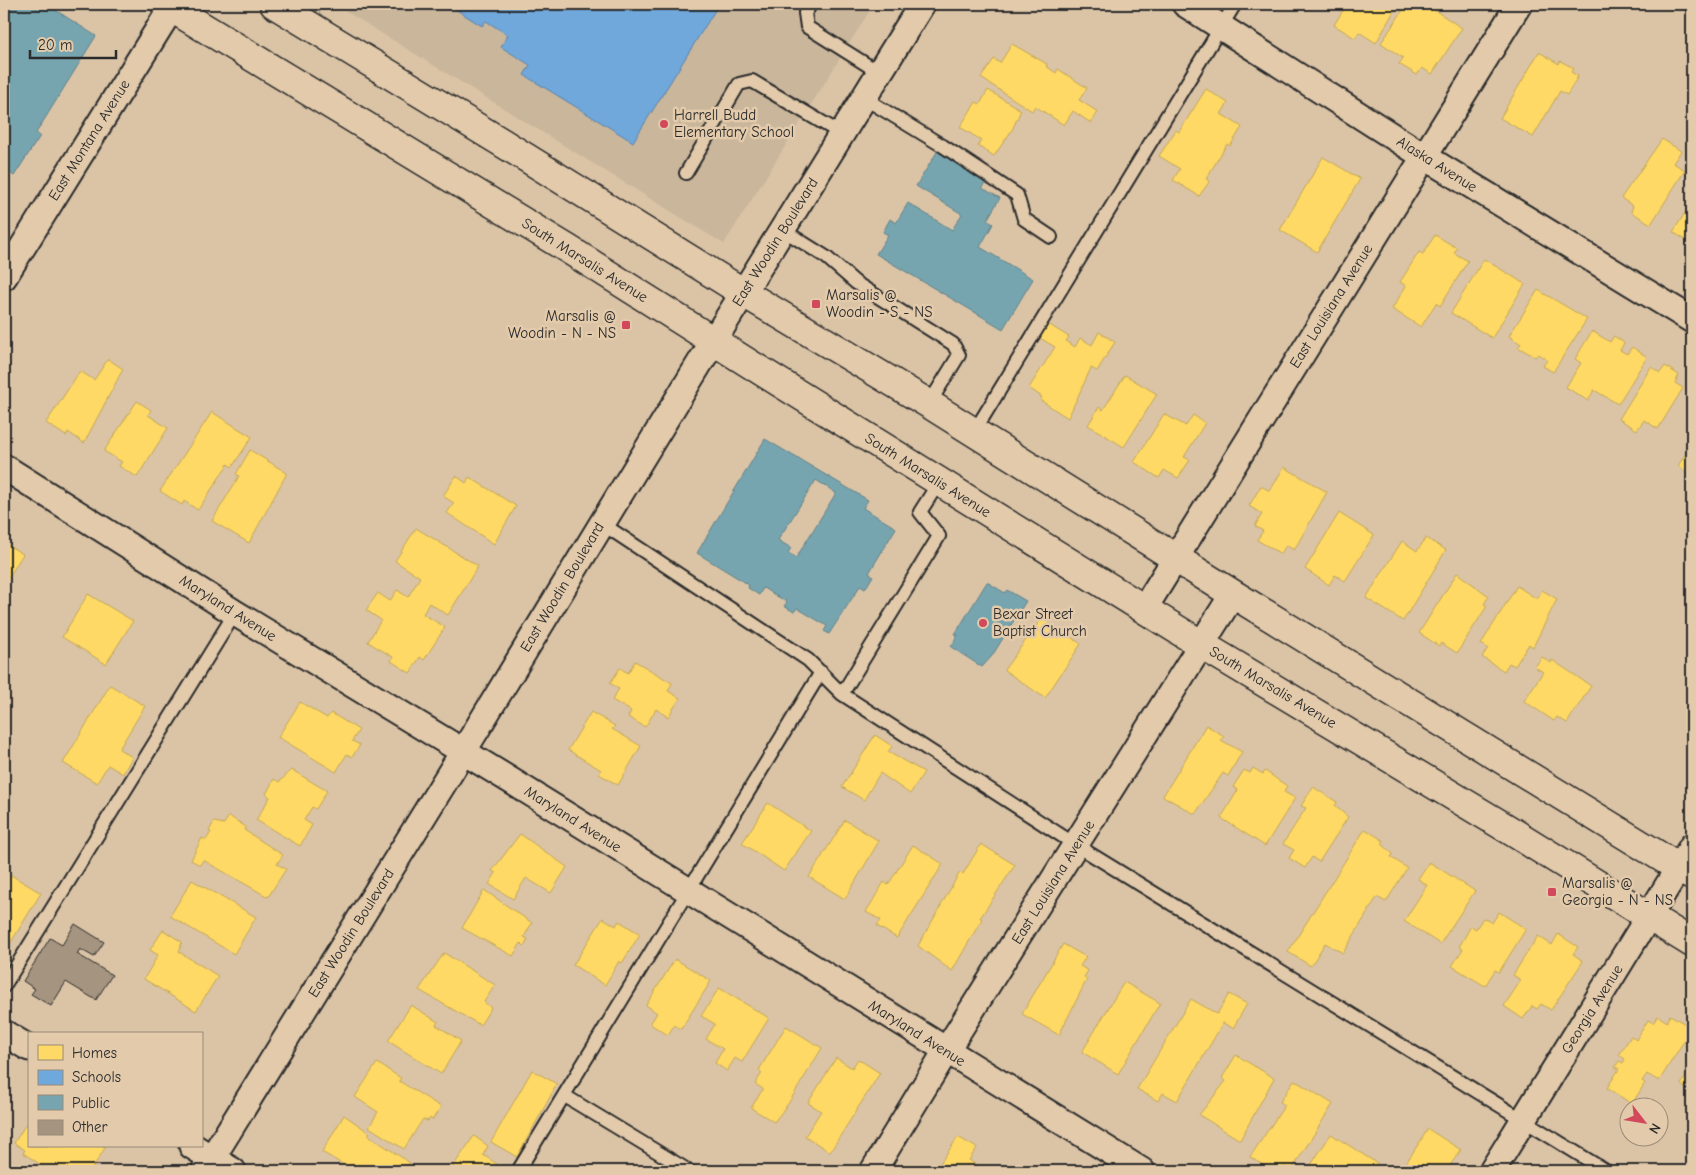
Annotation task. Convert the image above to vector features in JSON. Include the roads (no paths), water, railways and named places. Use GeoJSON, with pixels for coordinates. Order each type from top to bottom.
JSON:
{"type":"FeatureCollection","features":[{"type":"Feature","properties":{"kind":"main road"},"geometry":{"type":"LineString","coordinates":[[274,4],[744,293],[929,404],[1233,594],[1688,863]]}},
{"type":"Feature","properties":{"kind":"main road","name":"South Marsalis Avenue"},"geometry":{"type":"LineString","coordinates":[[170,5],[568,249],[714,342],[1202,645],[1508,829],[1692,944]]}},
{"type":"Feature","properties":{"kind":"street","name":"East Woodin Boulevard"},"geometry":{"type":"LineString","coordinates":[[202,1159],[463,752],[601,523],[922,4]]}},
{"type":"Feature","properties":{"kind":"street","name":"Alaska Avenue"},"geometry":{"type":"LineString","coordinates":[[1185,4],[1425,156],[1692,320]]}},
{"type":"Feature","properties":{"kind":"street","name":"East Louisiana Avenue"},"geometry":{"type":"LineString","coordinates":[[1144,609],[1519,4]]}},
{"type":"Feature","properties":{"kind":"street","name":"East Montana Avenue"},"geometry":{"type":"LineString","coordinates":[[4,277],[170,5]]}},
{"type":"Feature","properties":{"kind":"street","name":"Maryland Avenue"},"geometry":{"type":"LineString","coordinates":[[4,467],[235,613],[689,890],[1142,1171]]}},
{"type":"Feature","properties":{"kind":"street","name":"East Louisiana Avenue"},"geometry":{"type":"LineString","coordinates":[[874,1171],[946,1051],[1233,594]]}},
{"type":"Feature","properties":{"kind":"street","name":"Georgia Avenue"},"geometry":{"type":"LineString","coordinates":[[1492,1171],[1650,917],[1688,863]]}},
{"type":"Feature","properties":{"kind":"street"},"geometry":{"type":"LineString","coordinates":[[4,1033],[28,1047]]}},
{"type":"Feature","properties":{"kind":"street"},"geometry":{"type":"LineString","coordinates":[[202,1159],[233,1171]]}},
{"type":"Feature","properties":{"kind":"lane"},"geometry":{"type":"LineString","coordinates":[[811,4],[804,13],[807,27],[880,73]]}},
{"type":"Feature","properties":{"kind":"lane"},"geometry":{"type":"LineString","coordinates":[[974,432],[1235,4]]}},
{"type":"Feature","properties":{"kind":"lane"},"geometry":{"type":"LineString","coordinates":[[686,173],[739,84],[752,81],[842,134]]}},
{"type":"Feature","properties":{"kind":"lane"},"geometry":{"type":"LineString","coordinates":[[864,98],[943,146],[1017,195],[1024,219],[1051,237]]}},
{"type":"Feature","properties":{"kind":"lane"},"geometry":{"type":"LineString","coordinates":[[783,230],[826,257],[856,283],[953,344],[959,355],[929,404]]}},
{"type":"Feature","properties":{"kind":"lane"},"geometry":{"type":"LineString","coordinates":[[842,694],[939,536],[920,512],[939,482]]}},
{"type":"Feature","properties":{"kind":"lane"},"geometry":{"type":"LineString","coordinates":[[601,523],[808,660],[842,694],[1076,845],[1606,1171]]}},
{"type":"Feature","properties":{"kind":"lane"},"geometry":{"type":"LineString","coordinates":[[4,986],[235,613]]}},
{"type":"Feature","properties":{"kind":"lane"},"geometry":{"type":"LineString","coordinates":[[518,1171],[566,1096],[821,672]]}},
{"type":"Feature","properties":{"kind":"lane"},"geometry":{"type":"LineString","coordinates":[[566,1096],[689,1171]]}},
{"type":"Feature","properties":{"kind":"place","name":"Harrell Budd Elementary School"},"geometry":{"type":"Point","coordinates":[664,124]}},
{"type":"Feature","properties":{"kind":"place","name":"Marsalis @ Woodin - S - NS"},"geometry":{"type":"Point","coordinates":[816,304]}},
{"type":"Feature","properties":{"kind":"place","name":"Marsalis @ Woodin - N - NS"},"geometry":{"type":"Point","coordinates":[626,325]}},
{"type":"Feature","properties":{"kind":"place","name":"Bexar Street Baptist Church"},"geometry":{"type":"Point","coordinates":[983,623]}},
{"type":"Feature","properties":{"kind":"place","name":"Marsalis @ Georgia - N - NS"},"geometry":{"type":"Point","coordinates":[1552,892]}}]}
